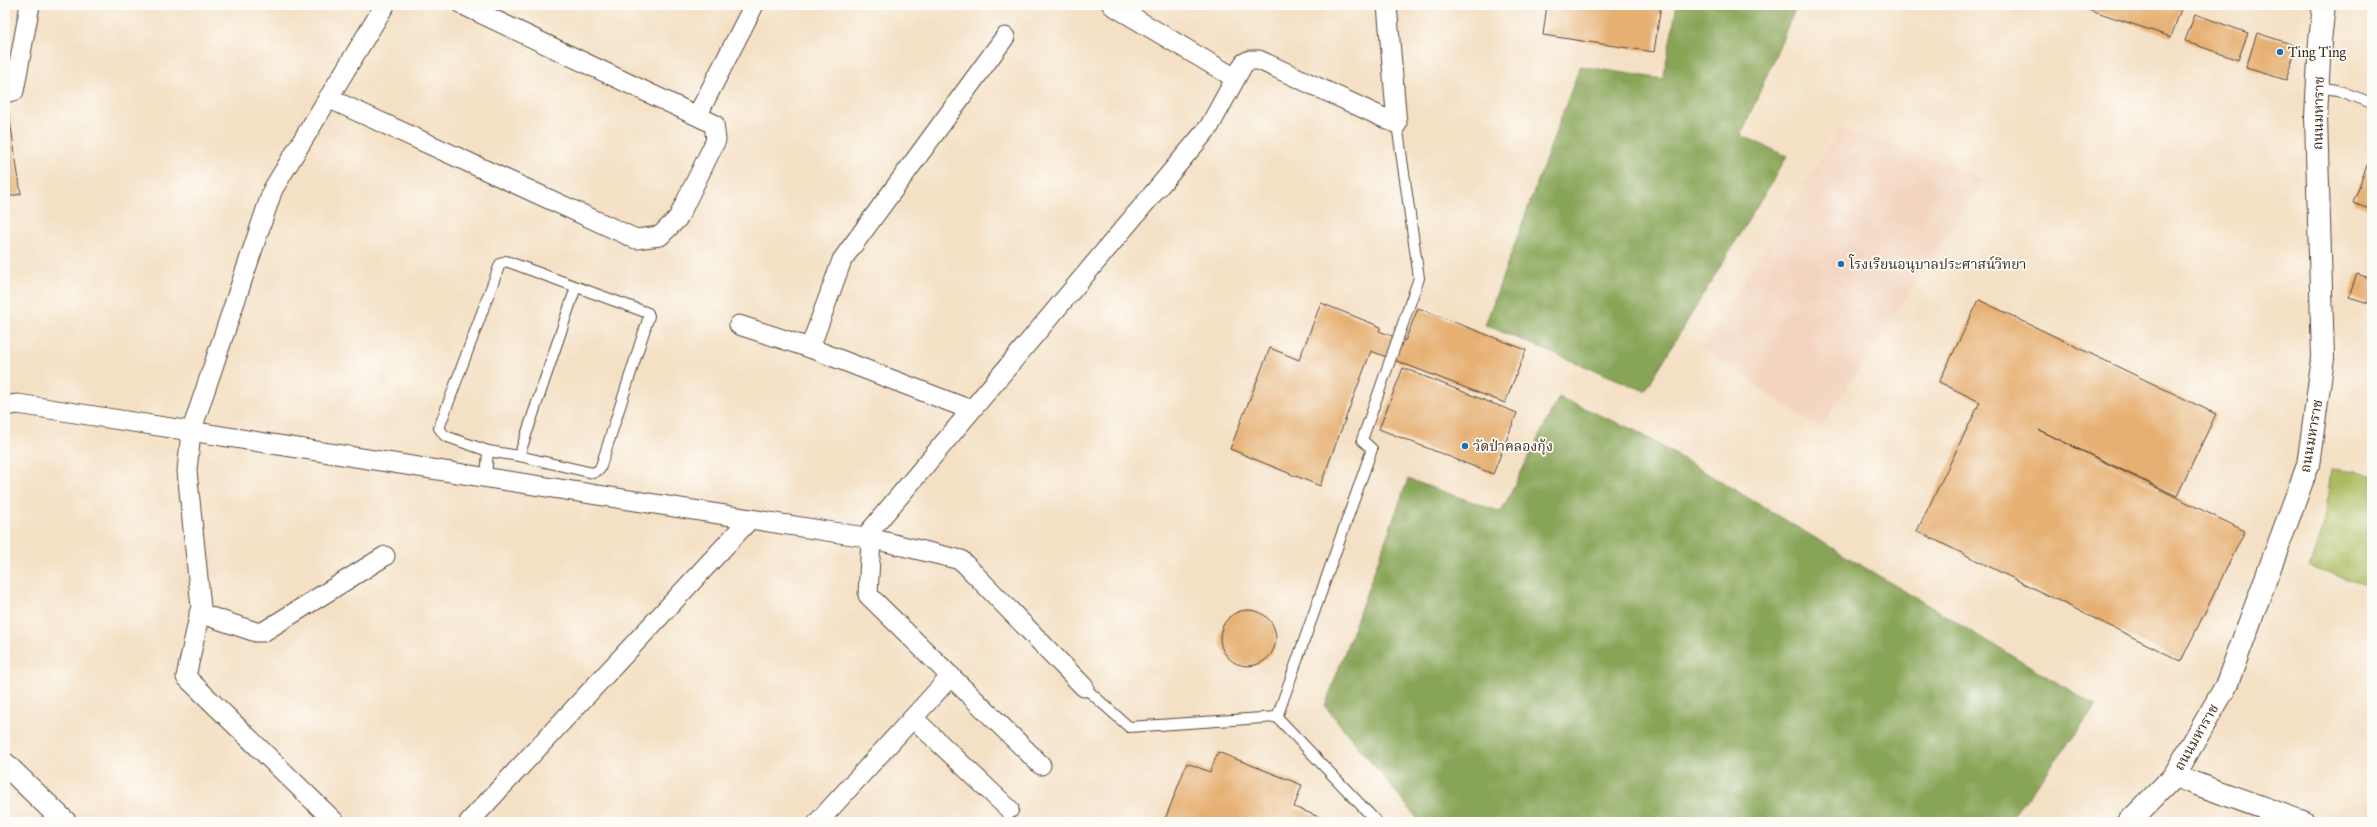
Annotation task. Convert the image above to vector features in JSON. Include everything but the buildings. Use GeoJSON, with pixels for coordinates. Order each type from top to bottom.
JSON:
{"type":"FeatureCollection","features":[{"type":"Feature","properties":{"kind":"street"},"geometry":{"type":"LineString","coordinates":[[5,93],[14,91],[30,5]]}},
{"type":"Feature","properties":{"kind":"street"},"geometry":{"type":"LineString","coordinates":[[336,822],[186,677],[199,613],[187,471],[191,432],[273,189],[385,5]]}},
{"type":"Feature","properties":{"kind":"street"},"geometry":{"type":"LineString","coordinates":[[328,98],[636,239],[660,236],[678,218],[692,190],[716,140],[714,124],[698,114],[463,5]]}},
{"type":"Feature","properties":{"kind":"street"},"geometry":{"type":"LineString","coordinates":[[698,114],[754,5]]}},
{"type":"Feature","properties":{"kind":"street"},"geometry":{"type":"LineString","coordinates":[[1112,5],[1235,78]]}},
{"type":"Feature","properties":{"kind":"street"},"geometry":{"type":"LineString","coordinates":[[1041,765],[868,596],[868,538],[971,410],[1210,126],[1244,63],[1250,60],[1259,60],[1397,124],[1387,5]]}},
{"type":"Feature","properties":{"kind":"street","name":"ถนนมหาราช"},"geometry":{"type":"LineString","coordinates":[[2129,822],[2174,776],[2226,686],[2308,465],[2323,358],[2316,116],[2320,41],[2324,5]]}},
{"type":"Feature","properties":{"kind":"street"},"geometry":{"type":"LineString","coordinates":[[810,348],[842,260],[1005,37]]}},
{"type":"Feature","properties":{"kind":"street"},"geometry":{"type":"LineString","coordinates":[[739,325],[810,348],[971,410]]}},
{"type":"Feature","properties":{"kind":"street"},"geometry":{"type":"LineString","coordinates":[[5,406],[18,404],[868,538],[961,560],[1084,687]]}},
{"type":"Feature","properties":{"kind":"street"},"geometry":{"type":"LineString","coordinates":[[469,822],[750,519]]}},
{"type":"Feature","properties":{"kind":"street"},"geometry":{"type":"LineString","coordinates":[[199,613],[256,632],[264,632],[385,556]]}},
{"type":"Feature","properties":{"kind":"street"},"geometry":{"type":"LineString","coordinates":[[818,822],[951,676]]}},
{"type":"Feature","properties":{"kind":"street"},"geometry":{"type":"LineString","coordinates":[[913,718],[1009,809]]}},
{"type":"Feature","properties":{"kind":"street"},"geometry":{"type":"LineString","coordinates":[[5,764],[65,822]]}},
{"type":"Feature","properties":{"kind":"street"},"geometry":{"type":"LineString","coordinates":[[2174,776],[2303,822]]}},
{"type":"Feature","properties":{"kind":"lane"},"geometry":{"type":"LineString","coordinates":[[2318,87],[2337,90],[2372,103]]}},
{"type":"Feature","properties":{"kind":"lane"},"geometry":{"type":"LineString","coordinates":[[1277,717],[1372,449],[1362,440],[1419,278],[1397,124]]}},
{"type":"Feature","properties":{"kind":"lane"},"geometry":{"type":"LineString","coordinates":[[506,261],[576,287],[648,313],[649,316],[602,464],[597,472],[593,473],[519,456],[488,451],[445,436],[440,428],[500,264],[506,261]]}},
{"type":"Feature","properties":{"kind":"lane"},"geometry":{"type":"LineString","coordinates":[[519,456],[576,287]]}},
{"type":"Feature","properties":{"kind":"lane"},"geometry":{"type":"LineString","coordinates":[[486,478],[488,451]]}},
{"type":"Feature","properties":{"kind":"lane"},"geometry":{"type":"LineString","coordinates":[[1084,687],[1128,727],[1277,717]]}},
{"type":"Feature","properties":{"kind":"lane"},"geometry":{"type":"LineString","coordinates":[[1277,717],[1377,822]]}},
{"type":"Feature","properties":{"kind":"shaded area","name":"โรงเรียนอนุบาลประศาสน์วิทยา"},"geometry":{"type":"Polygon","coordinates":[[[1840,128],[1983,179],[1820,429],[1701,348],[1840,128]]]}},
{"type":"Feature","properties":{"kind":"green space"},"geometry":{"type":"Polygon","coordinates":[[[1677,5],[1797,5],[1741,135],[1787,156],[1645,391],[1485,325],[1580,66],[1663,79],[1677,5]]]}},
{"type":"Feature","properties":{"kind":"green space"},"geometry":{"type":"Polygon","coordinates":[[[1559,397],[1636,431],[2097,706],[2008,822],[1416,822],[1417,818],[1325,706],[1408,479],[1501,512],[1559,397]]]}},
{"type":"Feature","properties":{"kind":"green space"},"geometry":{"type":"Polygon","coordinates":[[[2331,469],[2372,474],[2372,587],[2309,567],[2325,520],[2331,469]]]}},
{"type":"Feature","properties":{"kind":"place","name":"Ting Ting"},"geometry":{"type":"Point","coordinates":[2280,52]}},
{"type":"Feature","properties":{"kind":"place","name":"โรงเรียนอนุบาลประศาสน์วิทยา"},"geometry":{"type":"Point","coordinates":[1841,264]}},
{"type":"Feature","properties":{"kind":"place","name":"วัดป่าคลองกุ้ง"},"geometry":{"type":"Point","coordinates":[1465,446]}}]}
